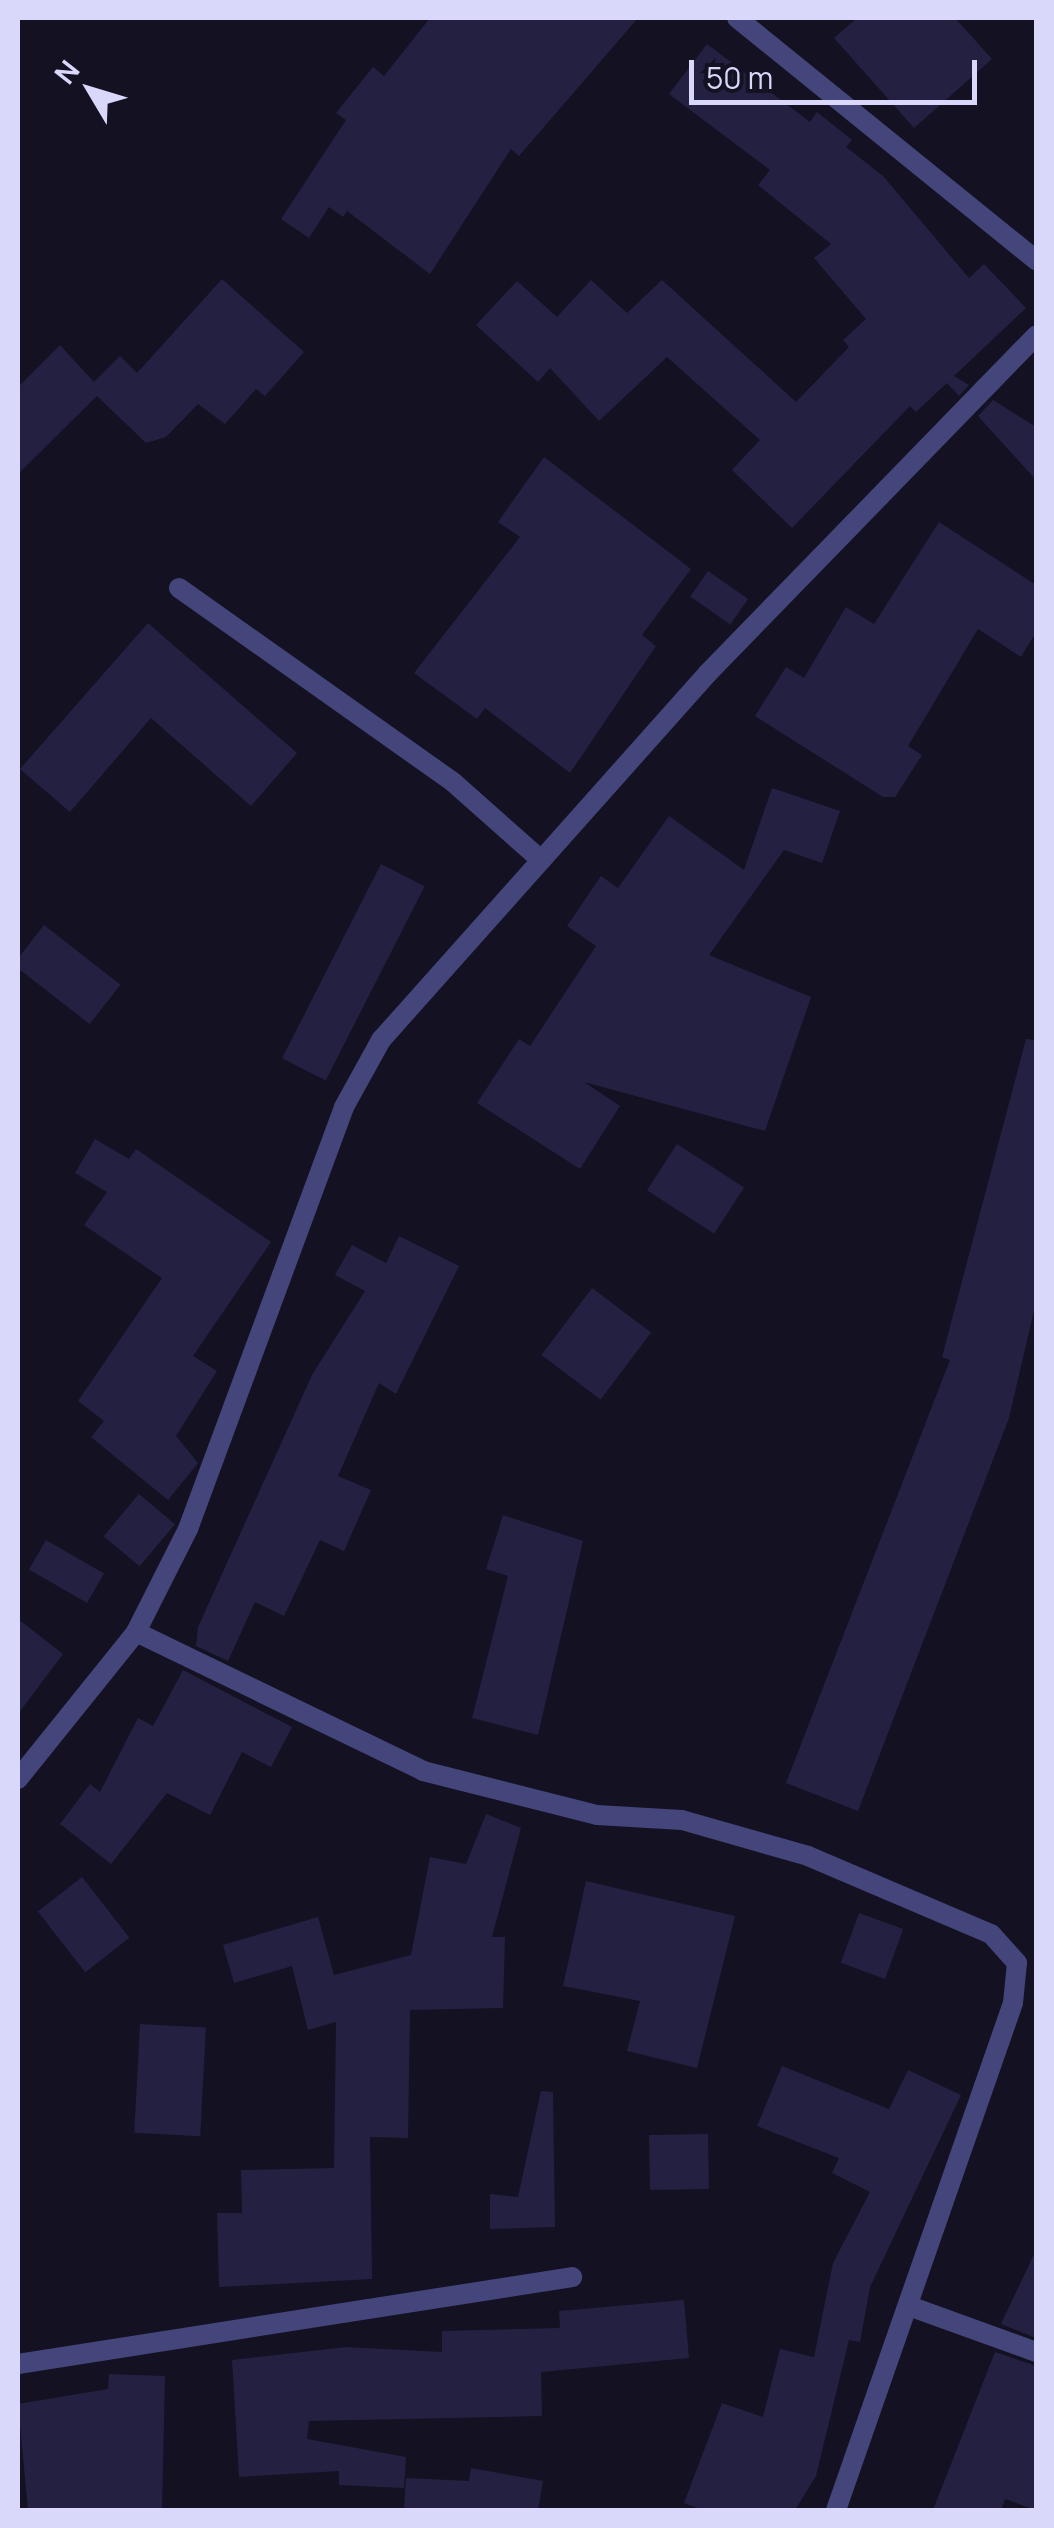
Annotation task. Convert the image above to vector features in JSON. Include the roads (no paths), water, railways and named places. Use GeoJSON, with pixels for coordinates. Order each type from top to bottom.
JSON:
{"type":"FeatureCollection","features":[{"type":"Feature","properties":{"kind":"street"},"geometry":{"type":"LineString","coordinates":[[737,18],[1036,260]]}},
{"type":"Feature","properties":{"kind":"street"},"geometry":{"type":"LineString","coordinates":[[18,1779],[136,1632],[188,1529],[344,1107],[381,1040],[707,674],[1036,336]]}},
{"type":"Feature","properties":{"kind":"street"},"geometry":{"type":"LineString","coordinates":[[179,588],[453,782],[541,860]]}},
{"type":"Feature","properties":{"kind":"street"},"geometry":{"type":"LineString","coordinates":[[136,1632],[422,1771],[597,1815],[682,1820],[808,1856],[991,1934],[1017,1963],[1013,2002],[965,2122],[909,2306],[836,2510]]}},
{"type":"Feature","properties":{"kind":"street"},"geometry":{"type":"LineString","coordinates":[[18,2364],[572,2277]]}},
{"type":"Feature","properties":{"kind":"street"},"geometry":{"type":"LineString","coordinates":[[909,2306],[1036,2352]]}}]}
